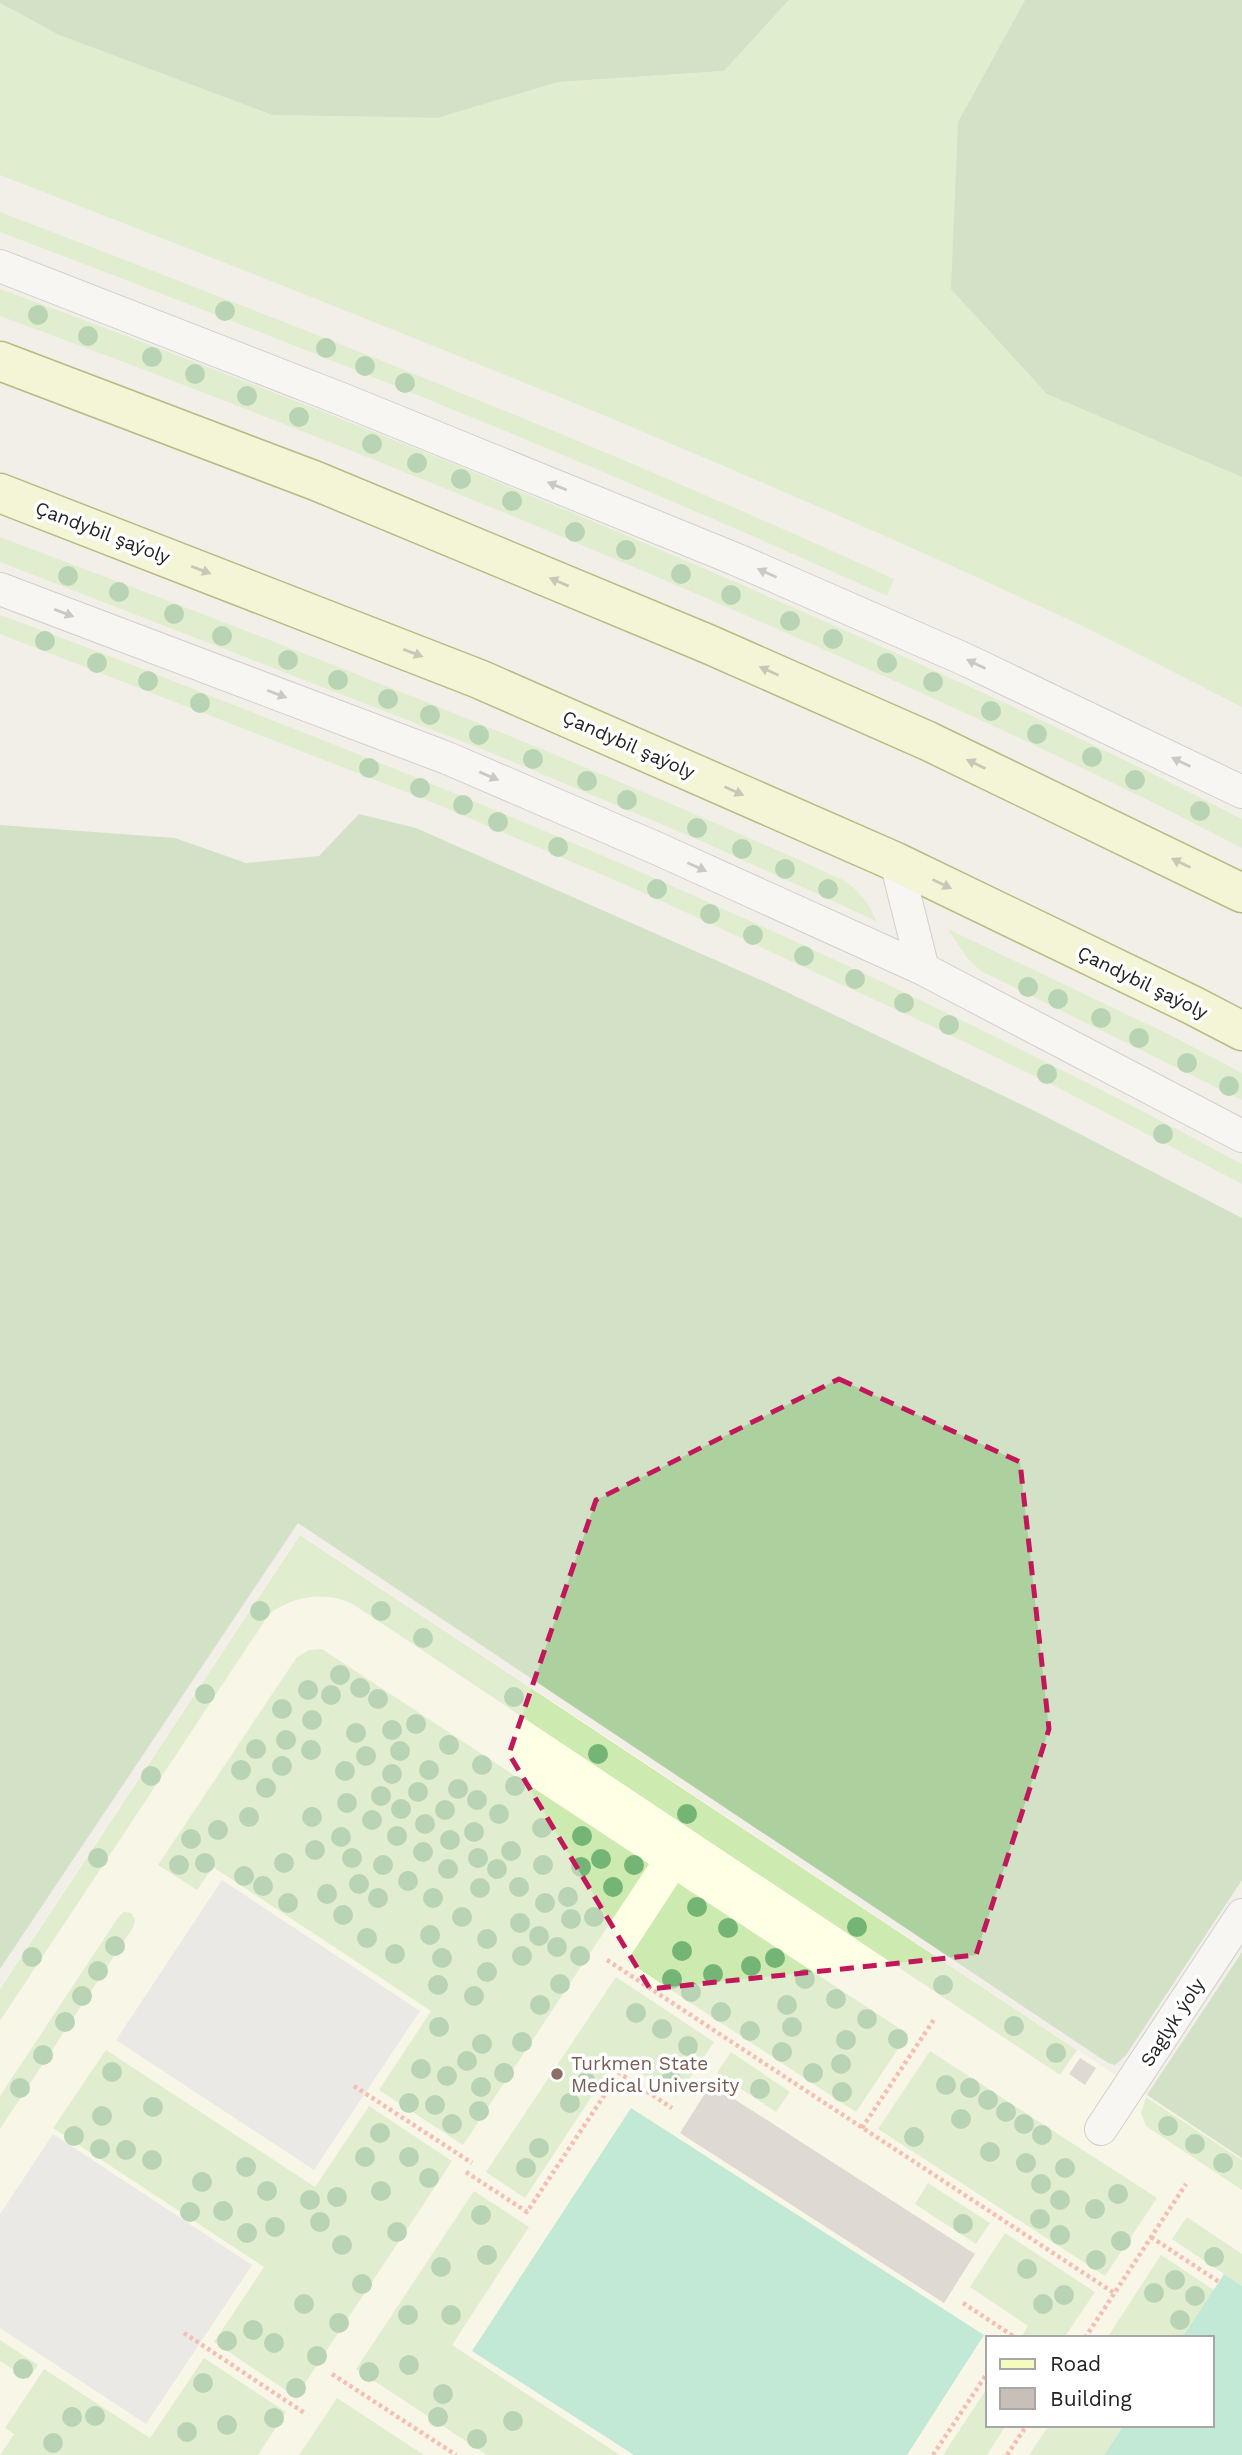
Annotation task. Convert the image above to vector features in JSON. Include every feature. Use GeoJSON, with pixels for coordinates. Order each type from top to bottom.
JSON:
{"type":"FeatureCollection","features":[{"type":"Feature","properties":{"kind":"main road"},"geometry":{"type":"LineString","coordinates":[[0,361],[316,481],[708,644],[928,741],[1242,893]]}},
{"type":"Feature","properties":{"kind":"main road","name":"Çandybil şaýoly"},"geometry":{"type":"LineString","coordinates":[[0,493],[479,679],[896,862],[1242,1031]]}},
{"type":"Feature","properties":{"kind":"street"},"geometry":{"type":"LineString","coordinates":[[0,267],[344,400],[735,559],[964,659],[1242,792]]}},
{"type":"Feature","properties":{"kind":"street"},"geometry":{"type":"LineString","coordinates":[[0,589],[447,758],[656,848],[923,969],[1242,1136]]}},
{"type":"Feature","properties":{"kind":"street"},"geometry":{"type":"LineString","coordinates":[[896,862],[923,969]]}},
{"type":"Feature","properties":{"kind":"street","name":"Saglyk ýoly"},"geometry":{"type":"LineString","coordinates":[[1101,2129],[1242,1915]]}},
{"type":"Feature","properties":{"kind":"path"},"geometry":{"type":"LineString","coordinates":[[607,1960],[1114,2293]]}},
{"type":"Feature","properties":{"kind":"path"},"geometry":{"type":"LineString","coordinates":[[862,2128],[935,2018]]}},
{"type":"Feature","properties":{"kind":"path"},"geometry":{"type":"LineString","coordinates":[[466,2172],[527,2212],[619,2073],[672,2108]]}},
{"type":"Feature","properties":{"kind":"path"},"geometry":{"type":"LineString","coordinates":[[354,2086],[472,2163]]}},
{"type":"Feature","properties":{"kind":"path"},"geometry":{"type":"LineString","coordinates":[[1086,2336],[1186,2184]]}},
{"type":"Feature","properties":{"kind":"path"},"geometry":{"type":"LineString","coordinates":[[1151,2237],[1219,2282]]}},
{"type":"Feature","properties":{"kind":"path"},"geometry":{"type":"LineString","coordinates":[[963,2303],[1013,2336]]}},
{"type":"Feature","properties":{"kind":"path"},"geometry":{"type":"LineString","coordinates":[[184,2333],[306,2414]]}},
{"type":"Feature","properties":{"kind":"path"},"geometry":{"type":"LineString","coordinates":[[332,2374],[456,2455]]}},
{"type":"Feature","properties":{"kind":"path"},"geometry":{"type":"LineString","coordinates":[[933,2455],[986,2375]]}},
{"type":"Feature","properties":{"kind":"path"},"geometry":{"type":"LineString","coordinates":[[1007,2455],[1026,2427]]}},
{"type":"Feature","properties":{"kind":"highlighted area"},"geometry":{"type":"Polygon","coordinates":[[[839,1379],[1020,1462],[1049,1729],[976,1955],[650,1989],[509,1754],[596,1500],[839,1379]]]}},
{"type":"Feature","properties":{"kind":"shaded area","name":"Turkmen State Medical University"},"geometry":{"type":"Polygon","coordinates":[[[300,1534],[1242,2159],[1242,2455],[0,2455],[0,1988],[300,1534]]]}},
{"type":"Feature","properties":{"kind":"shaded area"},"geometry":{"type":"Polygon","coordinates":[[[222,1880],[420,2011],[314,2170],[116,2040],[222,1880]]]}},
{"type":"Feature","properties":{"kind":"shaded area"},"geometry":{"type":"Polygon","coordinates":[[[53,2134],[252,2265],[146,2424],[0,2328],[0,2214],[53,2134]]]}},
{"type":"Feature","properties":{"kind":"green space"},"geometry":{"type":"Polygon","coordinates":[[[0,0],[789,0],[724,71],[558,82],[437,118],[272,115],[59,35],[0,3],[0,0]]]}},
{"type":"Feature","properties":{"kind":"green space"},"geometry":{"type":"Polygon","coordinates":[[[789,0],[1025,0],[958,122],[1168,444],[1242,477],[1242,707],[1078,624],[812,504],[408,336],[0,175],[0,3],[59,35],[272,115],[436,118],[558,82],[724,71],[789,0]]]}},
{"type":"Feature","properties":{"kind":"green space"},"geometry":{"type":"Polygon","coordinates":[[[1025,0],[1242,0],[1242,477],[1047,394],[951,289],[958,122],[1025,0]]]}},
{"type":"Feature","properties":{"kind":"green space"},"geometry":{"type":"Polygon","coordinates":[[[0,212],[338,343],[562,434],[784,529],[894,579],[887,596],[668,499],[446,407],[0,232],[0,212]]]}},
{"type":"Feature","properties":{"kind":"green space"},"geometry":{"type":"Polygon","coordinates":[[[0,289],[203,365],[506,485],[916,662],[1080,738],[1242,819],[1242,848],[1010,734],[679,586],[390,466],[0,316],[0,289]]]}},
{"type":"Feature","properties":{"kind":"green space"},"geometry":{"type":"Polygon","coordinates":[[[0,537],[424,701],[739,833],[843,880],[863,898],[876,921],[699,840],[487,751],[0,562],[0,537]]]}},
{"type":"Feature","properties":{"kind":"green space"},"geometry":{"type":"Polygon","coordinates":[[[0,615],[398,770],[643,873],[765,928],[1005,1042],[1242,1164],[1242,1184],[1053,1085],[940,1030],[633,888],[427,800],[0,634],[0,615]]]}},
{"type":"Feature","properties":{"kind":"green space"},"geometry":{"type":"Polygon","coordinates":[[[359,814],[416,828],[772,985],[1039,1113],[1242,1218],[1242,1880],[1126,2055],[1115,2065],[1108,2063],[298,1523],[0,1969],[0,825],[175,838],[246,863],[319,856],[359,814]]]}},
{"type":"Feature","properties":{"kind":"green space"},"geometry":{"type":"Polygon","coordinates":[[[948,929],[1172,1036],[1242,1073],[1242,1100],[981,971],[967,958],[948,929]]]}},
{"type":"Feature","properties":{"kind":"green space"},"geometry":{"type":"Polygon","coordinates":[[[300,1535],[1077,2050],[1060,2075],[351,1603],[319,1596],[298,1599],[269,1614],[0,2021],[0,1989],[300,1535]]]}},
{"type":"Feature","properties":{"kind":"green space"},"geometry":{"type":"Polygon","coordinates":[[[322,1649],[649,1864],[463,2145],[379,2090],[431,2011],[213,1867],[197,1890],[158,1865],[297,1657],[309,1650],[322,1649]]]}},
{"type":"Feature","properties":{"kind":"green space"},"geometry":{"type":"Polygon","coordinates":[[[678,1883],[908,2034],[856,2112],[627,1961],[678,1883]]]}},
{"type":"Feature","properties":{"kind":"green space"},"geometry":{"type":"Polygon","coordinates":[[[124,1912],[131,1913],[135,1919],[134,1926],[0,2129],[0,2096],[124,1912]]]}},
{"type":"Feature","properties":{"kind":"green space"},"geometry":{"type":"Polygon","coordinates":[[[1242,1952],[1242,2158],[1147,2095],[1242,1952]]]}},
{"type":"Feature","properties":{"kind":"green space"},"geometry":{"type":"Polygon","coordinates":[[[616,1977],[714,2042],[677,2097],[617,2058],[525,2198],[486,2172],[616,1977]]]}},
{"type":"Feature","properties":{"kind":"green space"},"geometry":{"type":"Polygon","coordinates":[[[106,2050],[315,2187],[369,2106],[452,2161],[296,2397],[214,2342],[264,2267],[53,2128],[106,2050]]]}},
{"type":"Feature","properties":{"kind":"green space"},"geometry":{"type":"Polygon","coordinates":[[[930,2051],[1157,2198],[1105,2276],[878,2129],[930,2051]]]}},
{"type":"Feature","properties":{"kind":"green space"},"geometry":{"type":"Polygon","coordinates":[[[731,2052],[790,2092],[776,2112],[717,2073],[731,2052]]]}},
{"type":"Feature","properties":{"kind":"green space"},"geometry":{"type":"Polygon","coordinates":[[[1146,2097],[1242,2160],[1242,2190],[1146,2126],[1141,2113],[1146,2097]]]}},
{"type":"Feature","properties":{"kind":"green space"},"geometry":{"type":"Polygon","coordinates":[[[631,2108],[984,2335],[907,2455],[634,2455],[472,2351],[631,2108]]]}},
{"type":"Feature","properties":{"kind":"green space"},"geometry":{"type":"Polygon","coordinates":[[[928,2183],[990,2223],[976,2244],[915,2204],[928,2183]]]}},
{"type":"Feature","properties":{"kind":"green space"},"geometry":{"type":"Polygon","coordinates":[[[474,2191],[529,2227],[452,2345],[620,2455],[487,2455],[356,2369],[474,2191]]]}},
{"type":"Feature","properties":{"kind":"green space"},"geometry":{"type":"Polygon","coordinates":[[[1187,2217],[1242,2254],[1242,2286],[1172,2239],[1187,2217]]]}},
{"type":"Feature","properties":{"kind":"green space"},"geometry":{"type":"Polygon","coordinates":[[[1005,2233],[1095,2292],[1065,2336],[1022,2336],[1028,2326],[970,2287],[1005,2233]]]}},
{"type":"Feature","properties":{"kind":"green space"},"geometry":{"type":"Polygon","coordinates":[[[1161,2255],[1214,2290],[1183,2336],[1108,2336],[1161,2255]]]}},
{"type":"Feature","properties":{"kind":"green space"},"geometry":{"type":"Polygon","coordinates":[[[1224,2274],[1242,2286],[1242,2455],[1104,2455],[1123,2427],[1214,2427],[1214,2336],[1183,2336],[1224,2274]]]}},
{"type":"Feature","properties":{"kind":"green space"},"geometry":{"type":"Polygon","coordinates":[[[0,2340],[38,2365],[28,2379],[0,2361],[0,2340]]]}},
{"type":"Feature","properties":{"kind":"green space"},"geometry":{"type":"Polygon","coordinates":[[[204,2358],[286,2412],[258,2455],[0,2455],[14,2434],[5,2428],[44,2369],[150,2438],[204,2358]]]}},
{"type":"Feature","properties":{"kind":"green space"},"geometry":{"type":"Polygon","coordinates":[[[986,2390],[986,2427],[1005,2427],[987,2455],[943,2455],[986,2390]]]}},
{"type":"Feature","properties":{"kind":"green space"},"geometry":{"type":"Polygon","coordinates":[[[337,2398],[424,2455],[299,2455],[337,2398]]]}},
{"type":"Feature","properties":{"kind":"green space"},"geometry":{"type":"Polygon","coordinates":[[[1048,2427],[1123,2427],[1104,2455],[1029,2455],[1048,2427]]]}},
{"type":"Feature","properties":{"kind":"building"},"geometry":{"type":"Polygon","coordinates":[[[1080,2058],[1096,2068],[1085,2085],[1069,2074],[1080,2058]]]}},
{"type":"Feature","properties":{"kind":"building"},"geometry":{"type":"Polygon","coordinates":[[[711,2084],[975,2254],[944,2303],[680,2133],[711,2084]]]}},
{"type":"Feature","properties":{"kind":"place","name":"Turkmen State Medical University"},"geometry":{"type":"Point","coordinates":[557,2074]}}]}
